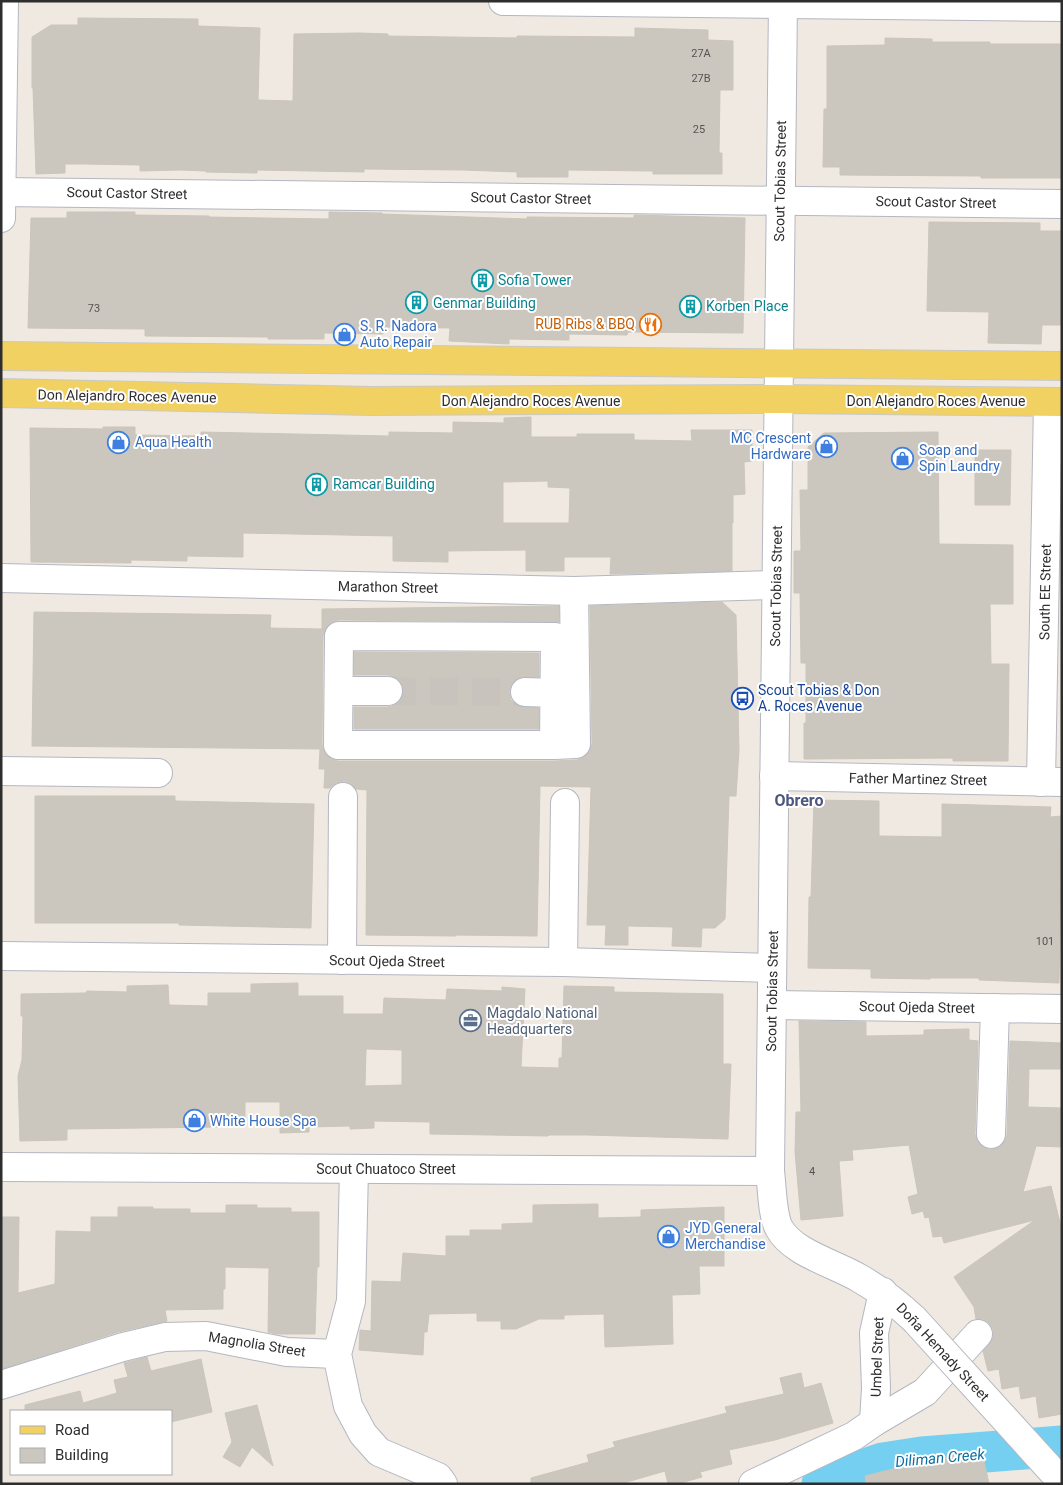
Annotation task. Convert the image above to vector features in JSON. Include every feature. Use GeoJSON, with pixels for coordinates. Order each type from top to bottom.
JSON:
{"type":"FeatureCollection","features":[{"type":"Feature","properties":{"kind":"main road"},"geometry":{"type":"LineString","coordinates":[[1,356],[1062,366]]}},
{"type":"Feature","properties":{"kind":"main road","name":"Don Alejandro Roces Avenue"},"geometry":{"type":"LineString","coordinates":[[1,393],[370,401],[778,399],[1055,402]]}},
{"type":"Feature","properties":{"kind":"street"},"geometry":{"type":"LineString","coordinates":[[1,218],[4,1]]}},
{"type":"Feature","properties":{"kind":"street"},"geometry":{"type":"LineString","coordinates":[[503,1],[1062,7]]}},
{"type":"Feature","properties":{"kind":"street","name":"Scout Tobias Street"},"geometry":{"type":"LineString","coordinates":[[770,1171],[783,3]]}},
{"type":"Feature","properties":{"kind":"street","name":"Scout Castor Street"},"geometry":{"type":"LineString","coordinates":[[1,192],[1062,204]]}},
{"type":"Feature","properties":{"kind":"street","name":"South EE Street"},"geometry":{"type":"LineString","coordinates":[[1051,782],[1055,402]]}},
{"type":"Feature","properties":{"kind":"street","name":"Marathon Street"},"geometry":{"type":"LineString","coordinates":[[1,578],[574,591],[776,585]]}},
{"type":"Feature","properties":{"kind":"street"},"geometry":{"type":"LineString","coordinates":[[554,745],[555,637],[339,636],[338,745],[554,745],[576,744],[574,591]]}},
{"type":"Feature","properties":{"kind":"street"},"geometry":{"type":"LineString","coordinates":[[339,691],[388,691]]}},
{"type":"Feature","properties":{"kind":"street"},"geometry":{"type":"LineString","coordinates":[[525,692],[554,693]]}},
{"type":"Feature","properties":{"kind":"street"},"geometry":{"type":"LineString","coordinates":[[1,770],[158,773]]}},
{"type":"Feature","properties":{"kind":"street","name":"Father Martinez Street"},"geometry":{"type":"LineString","coordinates":[[774,776],[1051,782]]}},
{"type":"Feature","properties":{"kind":"street"},"geometry":{"type":"LineString","coordinates":[[342,960],[343,797]]}},
{"type":"Feature","properties":{"kind":"street"},"geometry":{"type":"LineString","coordinates":[[563,962],[565,803]]}},
{"type":"Feature","properties":{"kind":"street","name":"Scout Ojeda Street"},"geometry":{"type":"LineString","coordinates":[[1,956],[563,962],[772,968]]}},
{"type":"Feature","properties":{"kind":"street","name":"Scout Ojeda Street"},"geometry":{"type":"LineString","coordinates":[[772,1005],[1062,1009]]}},
{"type":"Feature","properties":{"kind":"street"},"geometry":{"type":"LineString","coordinates":[[991,1134],[995,1008]]}},
{"type":"Feature","properties":{"kind":"street","name":"Scout Chuatoco Street"},"geometry":{"type":"LineString","coordinates":[[1,1167],[770,1171]]}},
{"type":"Feature","properties":{"kind":"street"},"geometry":{"type":"LineString","coordinates":[[354,1169],[351,1301],[337,1354],[348,1406],[363,1434],[378,1452],[438,1477],[443,1484]]}},
{"type":"Feature","properties":{"kind":"street","name":"Doña Hemady Street"},"geometry":{"type":"LineString","coordinates":[[770,1171],[774,1207],[779,1228],[792,1243],[831,1265],[857,1276],[894,1300],[914,1319],[1062,1482]]}},
{"type":"Feature","properties":{"kind":"street","name":"Umbel Street"},"geometry":{"type":"LineString","coordinates":[[874,1422],[876,1388],[874,1333],[882,1292]]}},
{"type":"Feature","properties":{"kind":"street","name":"Umbel Street"},"geometry":{"type":"LineString","coordinates":[[753,1484],[854,1436],[925,1392],[978,1334]]}},
{"type":"Feature","properties":{"kind":"street","name":"Magnolia Street"},"geometry":{"type":"LineString","coordinates":[[1,1385],[123,1347],[165,1337],[206,1336],[288,1352],[337,1354]]}},
{"type":"Feature","properties":{"kind":"building"},"geometry":{"type":"Polygon","coordinates":[[[78,18],[198,19],[198,26],[260,28],[258,100],[293,101],[294,34],[359,33],[388,34],[388,36],[517,38],[517,36],[635,37],[635,28],[708,30],[708,40],[733,41],[733,90],[720,90],[719,153],[722,153],[722,174],[653,174],[653,171],[568,170],[568,177],[517,177],[517,172],[463,170],[364,169],[364,172],[257,170],[257,173],[180,170],[140,171],[140,165],[65,164],[65,173],[36,174],[32,37],[51,25],[78,25],[78,18]]]}},
{"type":"Feature","properties":{"kind":"building"},"geometry":{"type":"Polygon","coordinates":[[[885,38],[932,39],[932,42],[990,42],[990,44],[1062,44],[1062,178],[840,175],[840,167],[823,167],[824,109],[827,109],[827,46],[885,45],[885,38]]]}},
{"type":"Feature","properties":{"kind":"building"},"geometry":{"type":"Polygon","coordinates":[[[67,212],[135,212],[135,215],[329,219],[329,212],[527,219],[527,217],[634,218],[634,215],[745,218],[743,333],[628,332],[627,335],[569,334],[569,340],[509,339],[509,344],[449,341],[450,328],[383,327],[383,334],[324,333],[324,339],[268,339],[268,337],[145,336],[145,329],[28,328],[31,218],[67,218],[67,212]]]}},
{"type":"Feature","properties":{"kind":"building"},"geometry":{"type":"Polygon","coordinates":[[[929,222],[1040,223],[1040,231],[1062,231],[1062,325],[1042,325],[1041,344],[988,343],[989,312],[927,311],[929,222]]]}},
{"type":"Feature","properties":{"kind":"building"},"geometry":{"type":"Polygon","coordinates":[[[531,417],[531,437],[577,437],[577,434],[634,434],[634,440],[692,441],[691,430],[752,430],[752,461],[744,462],[745,494],[733,495],[732,571],[610,574],[611,557],[564,557],[564,571],[526,571],[526,550],[448,551],[448,562],[393,561],[393,536],[243,533],[243,557],[187,556],[187,561],[131,560],[131,563],[31,562],[30,428],[103,429],[103,427],[135,427],[135,435],[201,436],[201,432],[389,436],[389,432],[453,433],[453,422],[504,423],[504,418],[531,417]],[[548,481],[503,482],[503,523],[569,523],[570,488],[548,487],[548,481]]]}},
{"type":"Feature","properties":{"kind":"building"},"geometry":{"type":"Polygon","coordinates":[[[938,432],[939,544],[1013,545],[1013,604],[990,604],[991,664],[1009,664],[1008,761],[953,761],[953,758],[804,759],[806,663],[801,663],[800,593],[794,593],[794,551],[801,551],[800,490],[808,490],[808,447],[824,433],[938,432]]]}},
{"type":"Feature","properties":{"kind":"building"},"geometry":{"type":"Polygon","coordinates":[[[975,450],[1011,450],[1010,505],[975,505],[975,450]]]}},
{"type":"Feature","properties":{"kind":"building"},"geometry":{"type":"Polygon","coordinates":[[[722,602],[736,615],[739,751],[736,796],[729,796],[725,919],[715,928],[702,928],[701,947],[672,946],[673,927],[628,926],[628,945],[605,945],[606,925],[587,925],[591,787],[540,786],[537,936],[366,935],[367,790],[356,789],[344,781],[336,783],[330,788],[324,788],[325,769],[319,769],[320,749],[32,746],[34,612],[271,615],[270,628],[322,629],[322,609],[559,606],[559,622],[339,620],[332,622],[326,628],[323,636],[322,745],[325,753],[331,759],[338,761],[554,761],[577,760],[584,757],[589,752],[592,744],[590,606],[722,602]]]}},
{"type":"Feature","properties":{"kind":"building"},"geometry":{"type":"Polygon","coordinates":[[[354,652],[539,653],[539,677],[518,678],[512,684],[509,692],[511,700],[517,705],[539,708],[539,729],[354,729],[354,707],[388,707],[395,705],[401,699],[404,691],[402,684],[395,677],[388,675],[354,675],[354,652]]]}},
{"type":"Feature","properties":{"kind":"building"},"geometry":{"type":"Polygon","coordinates":[[[35,796],[175,796],[175,801],[314,804],[311,928],[179,925],[179,923],[35,923],[35,796]]]}},
{"type":"Feature","properties":{"kind":"building"},"geometry":{"type":"Polygon","coordinates":[[[814,800],[879,801],[879,836],[942,837],[942,804],[1051,807],[1050,817],[1062,816],[1059,983],[979,980],[979,978],[871,978],[871,969],[808,968],[809,897],[811,897],[814,800]]]}},
{"type":"Feature","properties":{"kind":"building"},"geometry":{"type":"Polygon","coordinates":[[[298,983],[298,996],[343,996],[343,1014],[383,1014],[384,998],[446,1000],[447,989],[502,991],[502,987],[525,989],[521,1067],[559,1068],[559,1058],[562,1058],[564,986],[614,987],[614,992],[723,994],[723,1064],[731,1064],[728,1139],[587,1135],[430,1134],[430,1122],[374,1121],[374,1128],[350,1129],[350,1126],[309,1127],[309,1132],[280,1133],[280,1102],[245,1102],[245,1122],[219,1122],[219,1127],[67,1129],[67,1140],[20,1141],[18,1076],[22,1060],[23,1016],[21,1016],[21,994],[86,993],[87,991],[127,992],[127,986],[168,985],[169,1005],[208,1006],[208,993],[251,993],[251,984],[298,983]],[[366,1049],[365,1086],[402,1085],[402,1050],[366,1049]]]}},
{"type":"Feature","properties":{"kind":"building"},"geometry":{"type":"Polygon","coordinates":[[[799,1021],[866,1022],[866,1036],[924,1035],[924,1030],[969,1029],[969,1040],[978,1041],[975,1134],[978,1142],[990,1150],[999,1147],[1007,1135],[1010,1041],[1062,1043],[1062,1069],[1029,1069],[1028,1107],[1061,1108],[1061,1147],[1036,1146],[1023,1192],[1051,1186],[1062,1231],[1062,1414],[1039,1418],[1036,1396],[1021,1399],[1019,1386],[1002,1389],[999,1369],[988,1371],[983,1351],[993,1338],[993,1329],[988,1322],[976,1319],[974,1307],[954,1277],[1035,1220],[944,1243],[942,1236],[933,1237],[929,1217],[925,1218],[923,1211],[912,1214],[908,1197],[918,1194],[909,1145],[852,1150],[853,1160],[839,1161],[843,1216],[801,1220],[795,1152],[796,1112],[801,1112],[799,1021]]]}},
{"type":"Feature","properties":{"kind":"building"},"geometry":{"type":"Polygon","coordinates":[[[598,1204],[598,1218],[641,1217],[641,1210],[724,1207],[724,1266],[699,1266],[700,1294],[672,1295],[673,1344],[605,1347],[604,1314],[564,1315],[564,1319],[539,1319],[516,1329],[501,1329],[501,1321],[477,1321],[477,1313],[429,1314],[427,1332],[424,1332],[423,1355],[359,1350],[360,1330],[371,1331],[372,1281],[401,1282],[403,1253],[446,1256],[446,1236],[470,1236],[470,1230],[502,1230],[502,1224],[533,1223],[533,1205],[598,1204]]]}},
{"type":"Feature","properties":{"kind":"building"},"geometry":{"type":"Polygon","coordinates":[[[226,1205],[257,1205],[257,1208],[291,1208],[291,1212],[319,1212],[319,1267],[317,1267],[315,1334],[277,1334],[268,1332],[269,1268],[225,1267],[223,1309],[165,1310],[167,1321],[118,1332],[1,1369],[1,1217],[19,1217],[18,1293],[55,1284],[56,1231],[91,1232],[91,1217],[118,1217],[118,1207],[190,1209],[190,1213],[226,1213],[226,1205]]]}},
{"type":"Feature","properties":{"kind":"building"},"geometry":{"type":"Polygon","coordinates":[[[147,1357],[151,1371],[201,1359],[212,1412],[172,1422],[172,1410],[25,1410],[25,1405],[80,1391],[83,1403],[117,1393],[114,1380],[128,1377],[124,1363],[147,1357]]]}},
{"type":"Feature","properties":{"kind":"building"},"geometry":{"type":"Polygon","coordinates":[[[801,1373],[804,1388],[821,1383],[833,1423],[775,1440],[729,1450],[732,1464],[700,1472],[702,1477],[677,1484],[668,1484],[665,1471],[620,1484],[531,1484],[531,1478],[589,1462],[587,1455],[615,1447],[613,1442],[727,1413],[725,1407],[784,1394],[780,1378],[801,1373]]]}},
{"type":"Feature","properties":{"kind":"building"},"geometry":{"type":"Polygon","coordinates":[[[257,1405],[273,1466],[252,1447],[240,1467],[223,1457],[232,1442],[225,1413],[257,1405]]]}},
{"type":"Feature","properties":{"kind":"building"},"geometry":{"type":"Polygon","coordinates":[[[960,1455],[961,1458],[983,1456],[989,1484],[866,1484],[865,1476],[924,1461],[960,1455]]]}},
{"type":"Feature","properties":{"kind":"waterway","name":"Diliman Creek"},"geometry":{"type":"LineString","coordinates":[[822,1484],[883,1463],[922,1457],[1062,1446]]}},
{"type":"Feature","properties":{"kind":"tunnel"},"geometry":{"type":"LineString","coordinates":[[388,691],[525,692]]}},
{"type":"Feature","properties":{"kind":"place","name":"Sofia Tower"},"geometry":{"type":"Point","coordinates":[482,280]}},
{"type":"Feature","properties":{"kind":"place","name":"Genmar Building"},"geometry":{"type":"Point","coordinates":[417,303]}},
{"type":"Feature","properties":{"kind":"place","name":"Korben Place"},"geometry":{"type":"Point","coordinates":[690,306]}},
{"type":"Feature","properties":{"kind":"place","name":"RUB Ribs & BBQ"},"geometry":{"type":"Point","coordinates":[651,324]}},
{"type":"Feature","properties":{"kind":"place","name":"S. R. Nadora Auto Repair"},"geometry":{"type":"Point","coordinates":[344,334]}},
{"type":"Feature","properties":{"kind":"place","name":"Aqua Health"},"geometry":{"type":"Point","coordinates":[119,442]}},
{"type":"Feature","properties":{"kind":"place","name":"MC Crescent Hardware"},"geometry":{"type":"Point","coordinates":[827,446]}},
{"type":"Feature","properties":{"kind":"place","name":"Soap and Spin Laundry"},"geometry":{"type":"Point","coordinates":[903,458]}},
{"type":"Feature","properties":{"kind":"place","name":"Ramcar Building"},"geometry":{"type":"Point","coordinates":[317,484]}},
{"type":"Feature","properties":{"kind":"place","name":"Scout Tobias & Don A. Roces Avenue"},"geometry":{"type":"Point","coordinates":[742,698]}},
{"type":"Feature","properties":{"kind":"place","name":"Magdalo National Headquarters"},"geometry":{"type":"Point","coordinates":[471,1021]}},
{"type":"Feature","properties":{"kind":"place","name":"White House Spa"},"geometry":{"type":"Point","coordinates":[194,1121]}},
{"type":"Feature","properties":{"kind":"place","name":"JYD General Merchandise"},"geometry":{"type":"Point","coordinates":[669,1236]}},
{"type":"Feature","properties":{"kind":"district","name":"Obrero"},"geometry":{"type":"Point","coordinates":[799,800]}}]}
